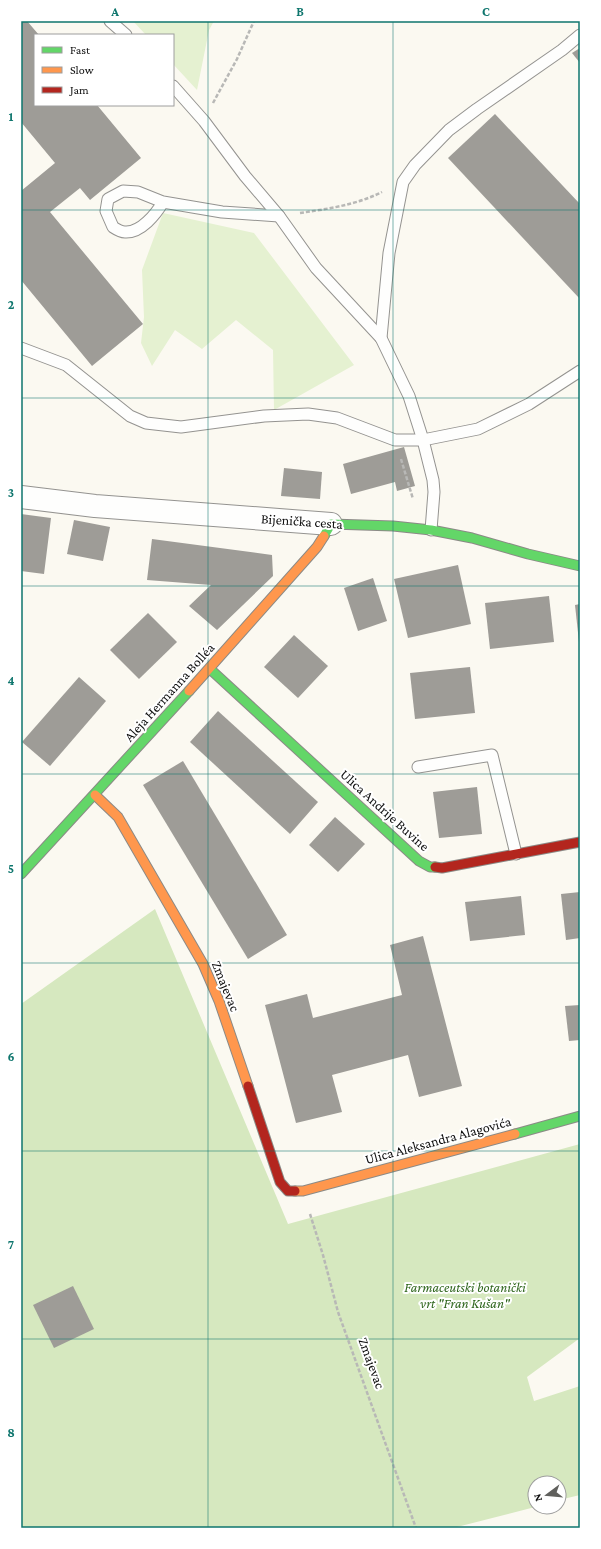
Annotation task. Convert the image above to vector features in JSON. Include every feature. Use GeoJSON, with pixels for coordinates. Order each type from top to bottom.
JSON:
{"type":"FeatureCollection","features":[{"type":"Feature","properties":{"kind":"street","name":"Bijenička cesta"},"geometry":{"type":"LineString","coordinates":[[21,497],[95,506],[331,524],[393,526],[431,530],[472,538],[528,554],[580,566]]}},
{"type":"Feature","properties":{"kind":"street","name":"Aleja Hermanna Bolléa"},"geometry":{"type":"LineString","coordinates":[[21,874],[210,669],[317,547],[331,524]]}},
{"type":"Feature","properties":{"kind":"street","name":"Ulica Andrije Buvine"},"geometry":{"type":"LineString","coordinates":[[210,669],[419,861],[430,867],[442,868],[580,842]]}},
{"type":"Feature","properties":{"kind":"street","name":"Zmajevac"},"geometry":{"type":"LineString","coordinates":[[95,795],[118,817],[203,964],[219,1001],[280,1182],[288,1191],[303,1191]]}},
{"type":"Feature","properties":{"kind":"street","name":"Ulica Aleksandra Alagovića"},"geometry":{"type":"LineString","coordinates":[[303,1191],[580,1116]]}},
{"type":"Feature","properties":{"kind":"lane"},"geometry":{"type":"LineString","coordinates":[[110,21],[125,34]]}},
{"type":"Feature","properties":{"kind":"lane"},"geometry":{"type":"LineString","coordinates":[[381,338],[389,253],[403,182],[415,165],[450,130],[477,109],[562,50],[580,35]]}},
{"type":"Feature","properties":{"kind":"lane"},"geometry":{"type":"LineString","coordinates":[[174,87],[204,121],[245,176],[279,216],[316,268],[381,338],[409,396],[423,440],[433,480],[434,492],[431,530]]}},
{"type":"Feature","properties":{"kind":"lane"},"geometry":{"type":"LineString","coordinates":[[163,202],[154,217],[139,228],[125,232],[113,227],[106,212],[108,199],[123,191],[138,192],[163,202],[222,212],[279,216]]}},
{"type":"Feature","properties":{"kind":"lane"},"geometry":{"type":"LineString","coordinates":[[21,348],[66,365],[130,416],[146,424],[181,427],[264,416],[308,414],[337,418],[395,440],[423,440],[478,429],[529,404],[580,371]]}},
{"type":"Feature","properties":{"kind":"lane"},"geometry":{"type":"LineString","coordinates":[[418,767],[492,755],[516,854]]}},
{"type":"Feature","properties":{"kind":"path"},"geometry":{"type":"LineString","coordinates":[[204,121],[237,59],[254,21]]}},
{"type":"Feature","properties":{"kind":"path"},"geometry":{"type":"LineString","coordinates":[[279,216],[334,208],[372,197],[403,182]]}},
{"type":"Feature","properties":{"kind":"path"},"geometry":{"type":"LineString","coordinates":[[395,440],[413,499]]}},
{"type":"Feature","properties":{"kind":"path","name":"Zmajevac"},"geometry":{"type":"LineString","coordinates":[[309,1213],[323,1255],[338,1312],[416,1528]]}},
{"type":"Feature","properties":{"kind":"green space"},"geometry":{"type":"Polygon","coordinates":[[[133,21],[214,21],[209,30],[197,90],[174,65],[174,34],[145,34],[133,21]]]}},
{"type":"Feature","properties":{"kind":"green space"},"geometry":{"type":"Polygon","coordinates":[[[163,213],[254,233],[354,365],[274,410],[273,350],[236,320],[202,349],[175,330],[152,366],[141,343],[144,317],[142,270],[163,213]]]}},
{"type":"Feature","properties":{"kind":"green space","name":"Farmaceutski botanički vrt \"Fran Kušan\""},"geometry":{"type":"Polygon","coordinates":[[[155,909],[288,1224],[580,1144],[580,1338],[527,1377],[534,1401],[580,1386],[580,1495],[567,1498],[567,1475],[527,1475],[527,1509],[457,1528],[21,1528],[21,1004],[155,909]]]}},
{"type":"Feature","properties":{"kind":"building"},"geometry":{"type":"Polygon","coordinates":[[[21,21],[27,21],[38,34],[34,34],[34,106],[98,106],[141,158],[90,200],[80,188],[50,212],[143,324],[92,366],[21,280],[21,191],[55,163],[21,122],[21,21]]]}},
{"type":"Feature","properties":{"kind":"building"},"geometry":{"type":"Polygon","coordinates":[[[580,48],[580,63],[572,53],[580,48]]]}},
{"type":"Feature","properties":{"kind":"building"},"geometry":{"type":"Polygon","coordinates":[[[495,114],[580,204],[580,299],[448,158],[495,114]]]}},
{"type":"Feature","properties":{"kind":"building"},"geometry":{"type":"Polygon","coordinates":[[[404,447],[415,486],[397,491],[395,482],[351,494],[343,464],[404,447]]]}},
{"type":"Feature","properties":{"kind":"building"},"geometry":{"type":"Polygon","coordinates":[[[284,468],[322,472],[320,499],[281,496],[284,468]]]}},
{"type":"Feature","properties":{"kind":"building"},"geometry":{"type":"Polygon","coordinates":[[[21,514],[51,518],[44,574],[21,571],[21,514]]]}},
{"type":"Feature","properties":{"kind":"building"},"geometry":{"type":"Polygon","coordinates":[[[74,520],[110,527],[103,561],[67,554],[74,520]]]}},
{"type":"Feature","properties":{"kind":"building"},"geometry":{"type":"Polygon","coordinates":[[[152,539],[272,555],[273,576],[217,630],[189,606],[211,585],[147,580],[152,539]]]}},
{"type":"Feature","properties":{"kind":"building"},"geometry":{"type":"Polygon","coordinates":[[[458,565],[471,624],[408,638],[394,579],[458,565]]]}},
{"type":"Feature","properties":{"kind":"building"},"geometry":{"type":"Polygon","coordinates":[[[373,578],[387,621],[358,631],[344,588],[373,578]]]}},
{"type":"Feature","properties":{"kind":"building"},"geometry":{"type":"Polygon","coordinates":[[[549,596],[554,642],[490,649],[485,603],[549,596]]]}},
{"type":"Feature","properties":{"kind":"building"},"geometry":{"type":"Polygon","coordinates":[[[580,604],[580,642],[579,642],[575,605],[580,604]]]}},
{"type":"Feature","properties":{"kind":"building"},"geometry":{"type":"Polygon","coordinates":[[[148,613],[177,642],[139,679],[110,650],[148,613]]]}},
{"type":"Feature","properties":{"kind":"building"},"geometry":{"type":"Polygon","coordinates":[[[294,635],[328,666],[298,698],[264,667],[294,635]]]}},
{"type":"Feature","properties":{"kind":"building"},"geometry":{"type":"Polygon","coordinates":[[[470,667],[475,713],[415,719],[410,673],[470,667]]]}},
{"type":"Feature","properties":{"kind":"building"},"geometry":{"type":"Polygon","coordinates":[[[79,677],[106,701],[50,766],[22,742],[79,677]]]}},
{"type":"Feature","properties":{"kind":"building"},"geometry":{"type":"Polygon","coordinates":[[[218,711],[318,802],[290,834],[190,742],[218,711]]]}},
{"type":"Feature","properties":{"kind":"building"},"geometry":{"type":"Polygon","coordinates":[[[183,761],[287,935],[248,959],[143,785],[183,761]]]}},
{"type":"Feature","properties":{"kind":"building"},"geometry":{"type":"Polygon","coordinates":[[[477,787],[482,834],[439,838],[433,792],[477,787]]]}},
{"type":"Feature","properties":{"kind":"building"},"geometry":{"type":"Polygon","coordinates":[[[335,817],[365,844],[338,872],[309,845],[335,817]]]}},
{"type":"Feature","properties":{"kind":"building"},"geometry":{"type":"Polygon","coordinates":[[[580,892],[580,938],[566,940],[561,894],[580,892]]]}},
{"type":"Feature","properties":{"kind":"building"},"geometry":{"type":"Polygon","coordinates":[[[521,896],[525,935],[470,941],[465,902],[521,896]]]}},
{"type":"Feature","properties":{"kind":"building"},"geometry":{"type":"Polygon","coordinates":[[[423,936],[462,1086],[419,1097],[408,1055],[332,1075],[342,1112],[296,1123],[265,1005],[307,994],[313,1018],[402,995],[390,945],[423,936]]]}},
{"type":"Feature","properties":{"kind":"building"},"geometry":{"type":"Polygon","coordinates":[[[580,1005],[580,1040],[569,1041],[565,1006],[580,1005]]]}},
{"type":"Feature","properties":{"kind":"building"},"geometry":{"type":"Polygon","coordinates":[[[73,1286],[94,1329],[54,1348],[33,1305],[73,1286]]]}},
{"type":"Feature","properties":{"kind":"traffic: fast"},"geometry":{"type":"LineString","coordinates":[[324,536],[331,524],[393,526],[431,530],[472,538],[528,554],[580,566]]}},
{"type":"Feature","properties":{"kind":"traffic: fast"},"geometry":{"type":"LineString","coordinates":[[210,669],[419,861],[430,867],[435,867]]}},
{"type":"Feature","properties":{"kind":"traffic: fast"},"geometry":{"type":"LineString","coordinates":[[21,874],[189,691]]}},
{"type":"Feature","properties":{"kind":"traffic: fast"},"geometry":{"type":"LineString","coordinates":[[515,1134],[580,1116]]}},
{"type":"Feature","properties":{"kind":"traffic: slow"},"geometry":{"type":"LineString","coordinates":[[189,691],[317,547],[324,536]]}},
{"type":"Feature","properties":{"kind":"traffic: slow"},"geometry":{"type":"LineString","coordinates":[[95,795],[118,817],[203,964],[219,1001],[248,1086]]}},
{"type":"Feature","properties":{"kind":"traffic: slow"},"geometry":{"type":"LineString","coordinates":[[295,1191],[303,1191],[515,1134]]}},
{"type":"Feature","properties":{"kind":"traffic: jam"},"geometry":{"type":"LineString","coordinates":[[435,867],[442,868],[580,842]]}},
{"type":"Feature","properties":{"kind":"traffic: jam"},"geometry":{"type":"LineString","coordinates":[[248,1086],[280,1182],[288,1191],[295,1191]]}}]}
